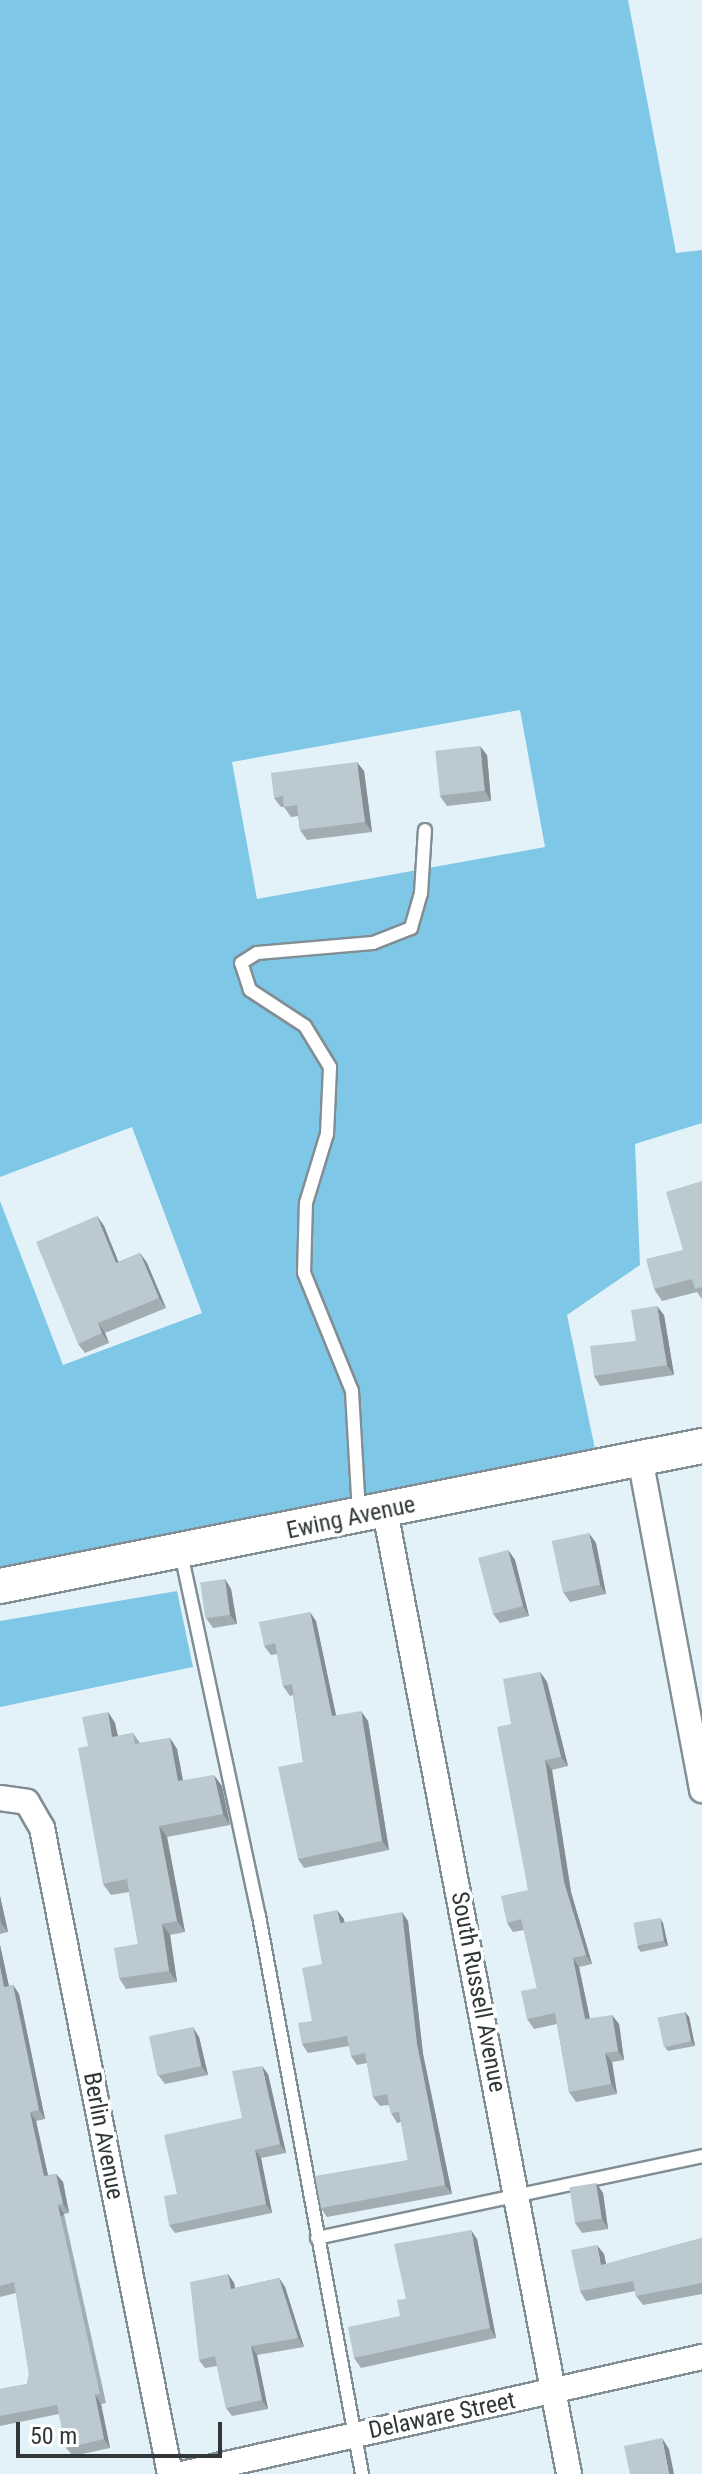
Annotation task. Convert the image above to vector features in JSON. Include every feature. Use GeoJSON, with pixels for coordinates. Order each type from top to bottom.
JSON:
{"type":"FeatureCollection","features":[{"type":"Feature","properties":{"kind":"street","name":"Ewing Avenue"},"geometry":{"type":"LineString","coordinates":[[0,1586],[181,1553],[702,1446]]}},
{"type":"Feature","properties":{"kind":"street"},"geometry":{"type":"LineString","coordinates":[[640,1458],[702,1790]]}},
{"type":"Feature","properties":{"kind":"street","name":"South Russell Avenue"},"geometry":{"type":"LineString","coordinates":[[372,1514],[517,2195],[569,2474]]}},
{"type":"Feature","properties":{"kind":"street","name":"Berlin Avenue"},"geometry":{"type":"LineString","coordinates":[[0,1798],[27,1802],[42,1828],[170,2474]]}},
{"type":"Feature","properties":{"kind":"street","name":"Delaware Street"},"geometry":{"type":"LineString","coordinates":[[182,2474],[702,2357]]}},
{"type":"Feature","properties":{"kind":"lane"},"geometry":{"type":"LineString","coordinates":[[372,1514],[352,1391],[304,1273],[306,1203],[327,1134],[330,1067],[305,1026],[250,990],[241,963],[257,953],[348,947],[411,928],[421,893],[425,830]]}},
{"type":"Feature","properties":{"kind":"lane"},"geometry":{"type":"LineString","coordinates":[[181,1553],[259,1916],[362,2474]]}},
{"type":"Feature","properties":{"kind":"lane"},"geometry":{"type":"LineString","coordinates":[[317,2238],[702,2156]]}},
{"type":"Feature","properties":{"kind":"shaded area"},"geometry":{"type":"Polygon","coordinates":[[[0,0],[628,0],[676,253],[702,250],[702,1123],[635,1144],[640,1265],[567,1315],[595,1449],[0,1569],[0,1201],[63,1365],[202,1313],[132,1127],[0,1177],[0,0]],[[520,710],[232,762],[257,899],[545,847],[520,710]]]}},
{"type":"Feature","properties":{"kind":"shaded area"},"geometry":{"type":"Polygon","coordinates":[[[177,1591],[193,1667],[0,1707],[0,1621],[177,1591]]]}},
{"type":"Feature","properties":{"kind":"building"},"geometry":{"type":"Polygon","coordinates":[[[480,746],[485,791],[440,795],[435,751],[480,746]]]}},
{"type":"Feature","properties":{"kind":"building"},"geometry":{"type":"Polygon","coordinates":[[[357,762],[365,822],[300,830],[297,805],[284,807],[283,796],[274,798],[271,773],[357,762]]]}},
{"type":"Feature","properties":{"kind":"building"},"geometry":{"type":"Polygon","coordinates":[[[702,1181],[702,1287],[695,1289],[692,1279],[654,1289],[646,1259],[683,1250],[666,1192],[702,1181]]]}},
{"type":"Feature","properties":{"kind":"building"},"geometry":{"type":"Polygon","coordinates":[[[97,1216],[116,1263],[140,1253],[159,1298],[98,1323],[102,1333],[78,1344],[36,1242],[97,1216]]]}},
{"type":"Feature","properties":{"kind":"building"},"geometry":{"type":"Polygon","coordinates":[[[657,1306],[667,1365],[594,1376],[590,1346],[636,1341],[631,1310],[657,1306]]]}},
{"type":"Feature","properties":{"kind":"building"},"geometry":{"type":"Polygon","coordinates":[[[589,1533],[600,1585],[563,1593],[552,1541],[589,1533]]]}},
{"type":"Feature","properties":{"kind":"building"},"geometry":{"type":"Polygon","coordinates":[[[508,1550],[523,1606],[493,1614],[478,1558],[508,1550]]]}},
{"type":"Feature","properties":{"kind":"building"},"geometry":{"type":"Polygon","coordinates":[[[225,1579],[230,1615],[205,1618],[200,1582],[225,1579]]]}},
{"type":"Feature","properties":{"kind":"building"},"geometry":{"type":"Polygon","coordinates":[[[310,1612],[332,1716],[361,1711],[382,1841],[298,1859],[278,1767],[303,1762],[292,1684],[283,1686],[275,1643],[264,1646],[259,1622],[310,1612]]]}},
{"type":"Feature","properties":{"kind":"building"},"geometry":{"type":"Polygon","coordinates":[[[540,1672],[561,1757],[545,1760],[564,1882],[586,1955],[573,1958],[585,2019],[612,2015],[618,2051],[605,2053],[611,2084],[569,2092],[555,2013],[527,2019],[521,1991],[537,1988],[521,1919],[507,1923],[501,1896],[528,1890],[497,1727],[511,1724],[503,1679],[540,1672]]]}},
{"type":"Feature","properties":{"kind":"building"},"geometry":{"type":"Polygon","coordinates":[[[108,1712],[112,1737],[133,1733],[135,1744],[170,1738],[178,1781],[214,1775],[223,1814],[159,1826],[177,1921],[162,1924],[169,1971],[119,1978],[114,1948],[138,1944],[127,1879],[103,1884],[78,1748],[88,1746],[82,1717],[108,1712]]]}},
{"type":"Feature","properties":{"kind":"building"},"geometry":{"type":"Polygon","coordinates":[[[337,1910],[340,1923],[402,1912],[417,2044],[445,2185],[321,2208],[315,2176],[408,2160],[399,2112],[391,2113],[387,2094],[373,2097],[365,2053],[351,2056],[347,2036],[302,2044],[298,2023],[312,2021],[302,1968],[322,1964],[313,1915],[337,1910]]]}},
{"type":"Feature","properties":{"kind":"building"},"geometry":{"type":"Polygon","coordinates":[[[660,1918],[664,1941],[637,1945],[633,1923],[660,1918]]]}},
{"type":"Feature","properties":{"kind":"building"},"geometry":{"type":"Polygon","coordinates":[[[0,1966],[4,1987],[13,1985],[39,2110],[30,2112],[44,2176],[56,2174],[63,2204],[58,2205],[100,2394],[95,2395],[104,2439],[66,2448],[57,2405],[0,2416],[0,2389],[27,2384],[29,2374],[14,2282],[0,2286],[0,1966]]]}},
{"type":"Feature","properties":{"kind":"building"},"geometry":{"type":"Polygon","coordinates":[[[685,2012],[691,2041],[664,2047],[658,2018],[685,2012]]]}},
{"type":"Feature","properties":{"kind":"building"},"geometry":{"type":"Polygon","coordinates":[[[193,2027],[201,2066],[157,2075],[149,2036],[193,2027]]]}},
{"type":"Feature","properties":{"kind":"building"},"geometry":{"type":"Polygon","coordinates":[[[262,2066],[280,2144],[255,2150],[266,2204],[169,2225],[164,2196],[177,2194],[164,2135],[242,2118],[232,2071],[262,2066]]]}},
{"type":"Feature","properties":{"kind":"building"},"geometry":{"type":"Polygon","coordinates":[[[596,2183],[602,2219],[575,2223],[569,2187],[596,2183]]]}},
{"type":"Feature","properties":{"kind":"building"},"geometry":{"type":"Polygon","coordinates":[[[471,2230],[490,2328],[354,2358],[348,2327],[400,2316],[397,2300],[406,2299],[394,2244],[471,2230]]]}},
{"type":"Feature","properties":{"kind":"building"},"geometry":{"type":"Polygon","coordinates":[[[702,2238],[702,2283],[636,2296],[633,2281],[580,2291],[571,2250],[597,2245],[601,2265],[702,2238]]]}},
{"type":"Feature","properties":{"kind":"building"},"geometry":{"type":"Polygon","coordinates":[[[228,2274],[231,2289],[279,2278],[298,2338],[251,2346],[262,2400],[226,2408],[215,2356],[199,2360],[190,2282],[228,2274]]]}},
{"type":"Feature","properties":{"kind":"building"},"geometry":{"type":"Polygon","coordinates":[[[662,2438],[669,2474],[630,2474],[624,2446],[662,2438]]]}}]}
